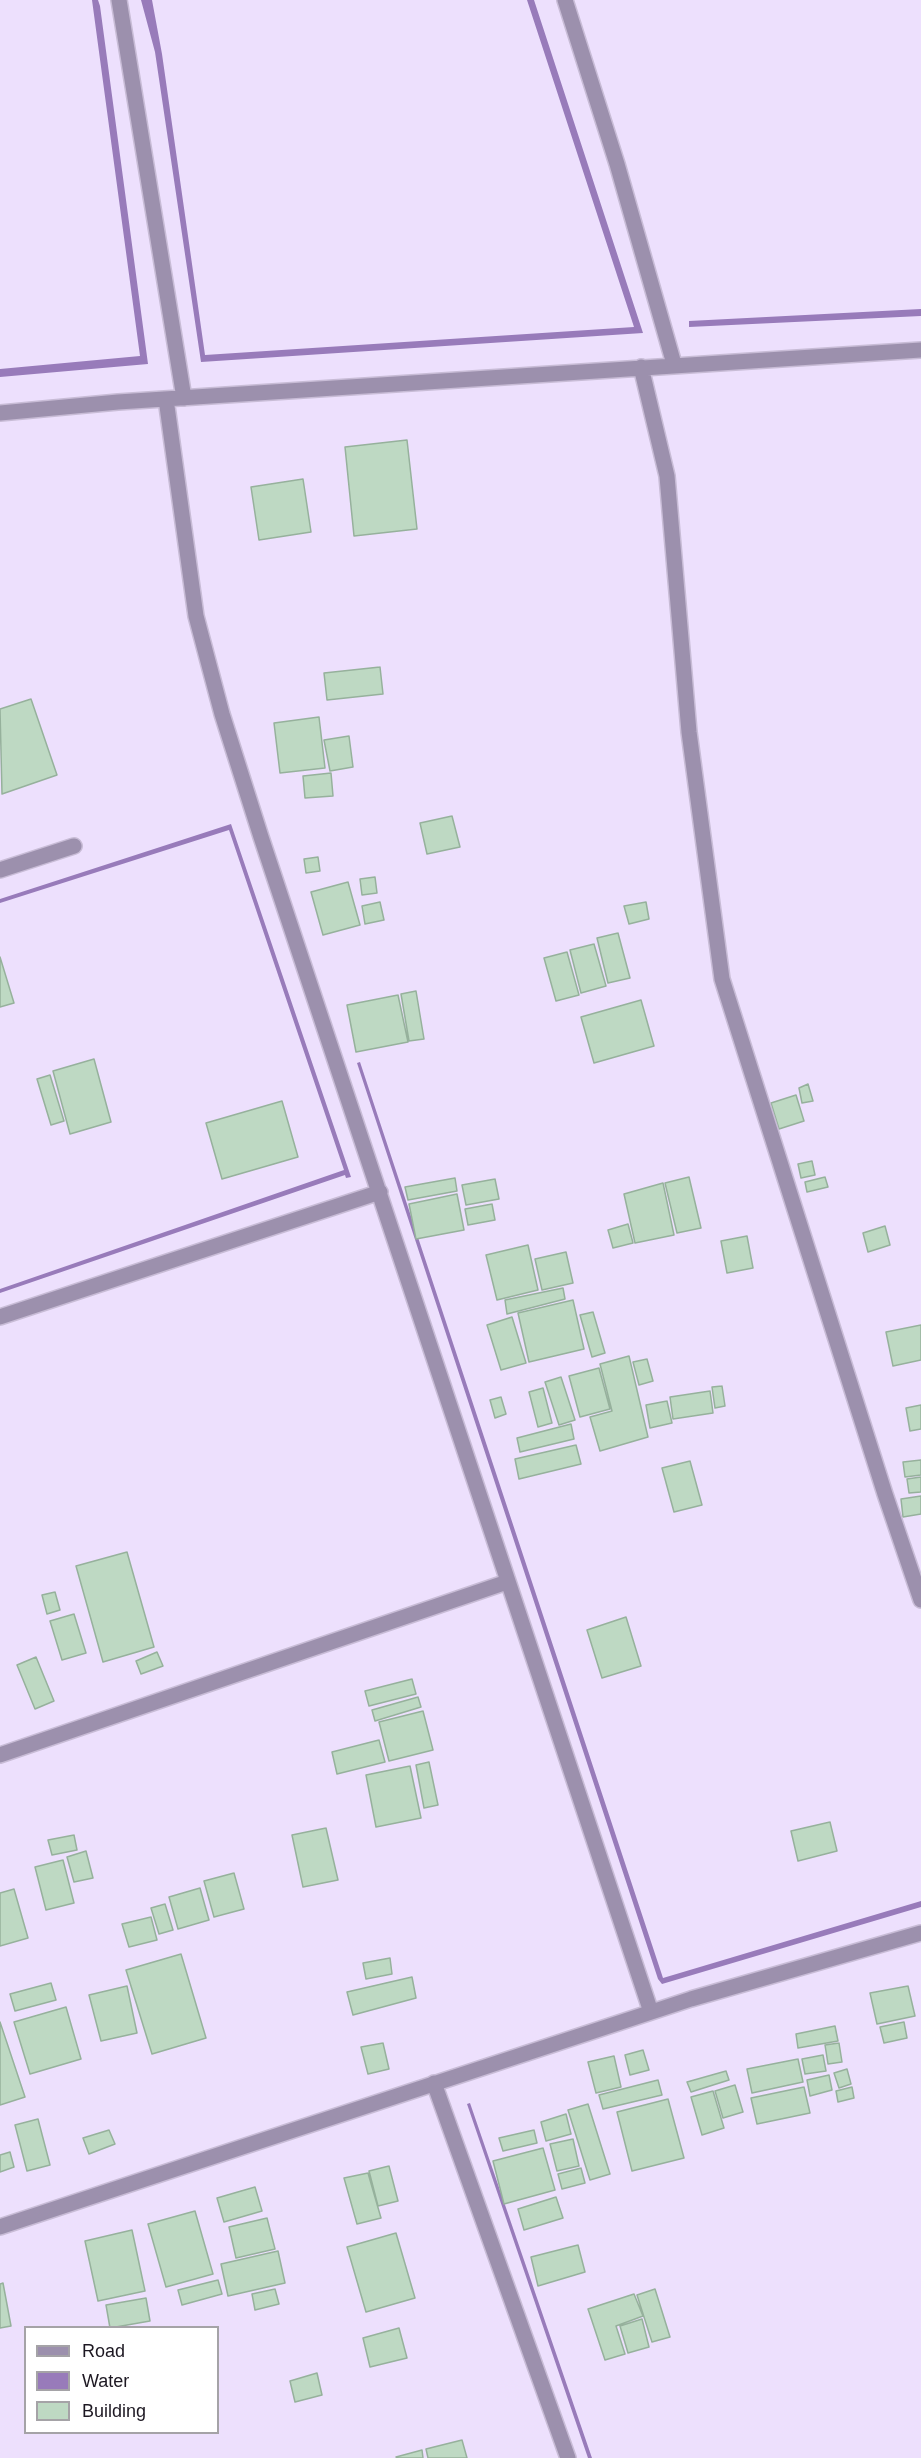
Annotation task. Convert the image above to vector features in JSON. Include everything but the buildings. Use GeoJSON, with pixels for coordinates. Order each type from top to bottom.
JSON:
{"type":"FeatureCollection","features":[{"type":"Feature","properties":{"kind":"street"},"geometry":{"type":"LineString","coordinates":[[119,0],[184,398]]}},
{"type":"Feature","properties":{"kind":"street"},"geometry":{"type":"LineString","coordinates":[[565,0],[617,164],[674,364]]}},
{"type":"Feature","properties":{"kind":"street"},"geometry":{"type":"LineString","coordinates":[[0,413],[166,399],[674,364],[921,350]]}},
{"type":"Feature","properties":{"kind":"street"},"geometry":{"type":"LineString","coordinates":[[641,368],[667,476],[689,732],[722,979],[885,1494],[921,1600]]}},
{"type":"Feature","properties":{"kind":"street"},"geometry":{"type":"LineString","coordinates":[[166,399],[196,616],[219,703],[261,837],[651,2012]]}},
{"type":"Feature","properties":{"kind":"street"},"geometry":{"type":"LineString","coordinates":[[0,870],[74,846]]}},
{"type":"Feature","properties":{"kind":"street"},"geometry":{"type":"LineString","coordinates":[[0,1317],[380,1192]]}},
{"type":"Feature","properties":{"kind":"street"},"geometry":{"type":"LineString","coordinates":[[0,1755],[507,1582]]}},
{"type":"Feature","properties":{"kind":"street"},"geometry":{"type":"LineString","coordinates":[[0,2227],[651,2012],[921,1933]]}},
{"type":"Feature","properties":{"kind":"street"},"geometry":{"type":"LineString","coordinates":[[435,2084],[568,2458]]}},
{"type":"Feature","properties":{"kind":"water"},"geometry":{"type":"Polygon","coordinates":[[[92,0],[98,0],[100,6],[148,364],[0,377],[0,369],[140,356],[92,0]]]}},
{"type":"Feature","properties":{"kind":"water"},"geometry":{"type":"Polygon","coordinates":[[[141,0],[152,0],[162,54],[205,355],[634,327],[527,0],[534,0],[643,333],[201,362],[155,52],[141,0]]]}},
{"type":"Feature","properties":{"kind":"water"},"geometry":{"type":"Polygon","coordinates":[[[921,309],[921,316],[689,327],[689,321],[921,309]]]}},
{"type":"Feature","properties":{"kind":"water"},"geometry":{"type":"Polygon","coordinates":[[[231,824],[351,1177],[346,1178],[345,1175],[0,1293],[0,1289],[344,1170],[229,830],[0,903],[0,899],[231,824]]]}},
{"type":"Feature","properties":{"kind":"water"},"geometry":{"type":"Polygon","coordinates":[[[360,1062],[663,1978],[921,1901],[921,1907],[662,1984],[658,1979],[357,1063],[360,1062]]]}},
{"type":"Feature","properties":{"kind":"water"},"geometry":{"type":"Polygon","coordinates":[[[470,2103],[592,2458],[588,2458],[467,2104],[470,2103]]]}}]}
